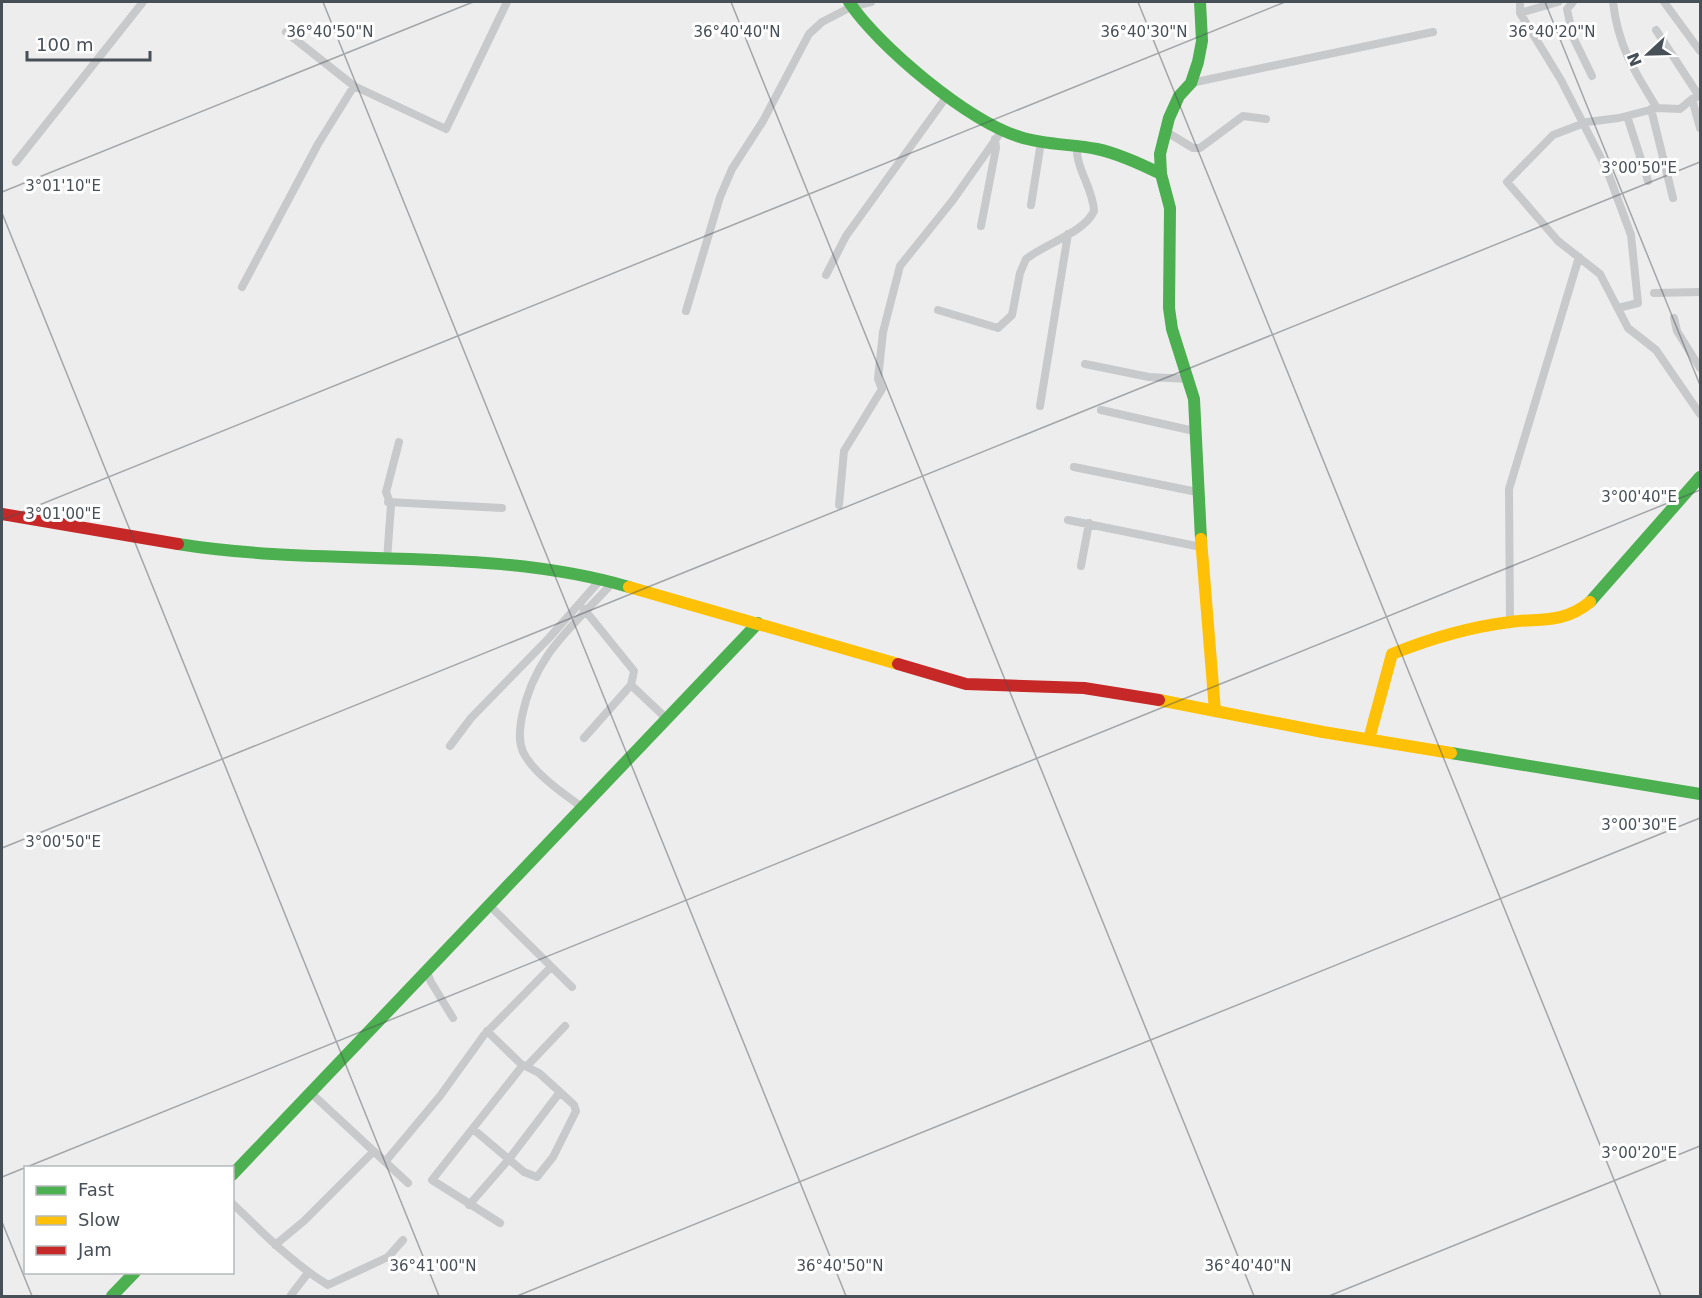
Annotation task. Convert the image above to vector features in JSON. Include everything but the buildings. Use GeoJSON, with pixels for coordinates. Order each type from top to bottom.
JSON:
{"type":"FeatureCollection","features":[{"type":"Feature","properties":{"kind":"street"},"geometry":{"type":"LineString","coordinates":[[16,162],[143,2]]}},
{"type":"Feature","properties":{"kind":"street"},"geometry":{"type":"LineString","coordinates":[[285,32],[354,86],[446,129],[507,2]]}},
{"type":"Feature","properties":{"kind":"street"},"geometry":{"type":"LineString","coordinates":[[686,310],[720,197],[732,169],[763,121],[809,34],[822,22],[850,4],[871,2]]}},
{"type":"Feature","properties":{"kind":"street"},"geometry":{"type":"LineString","coordinates":[[1200,2],[1202,41],[1191,83],[1179,96],[1165,131],[1160,154],[1161,174],[1170,208],[1169,308],[1172,329],[1194,399],[1197,492],[1215,711]]}},
{"type":"Feature","properties":{"kind":"street"},"geometry":{"type":"LineString","coordinates":[[1520,2],[1520,13],[1561,80],[1607,170],[1631,235],[1638,303],[1618,308]]}},
{"type":"Feature","properties":{"kind":"street"},"geometry":{"type":"LineString","coordinates":[[1520,13],[1558,2]]}},
{"type":"Feature","properties":{"kind":"street"},"geometry":{"type":"LineString","coordinates":[[1573,2],[1567,9],[1573,37],[1592,76]]}},
{"type":"Feature","properties":{"kind":"street"},"geometry":{"type":"LineString","coordinates":[[1613,2],[1616,29],[1626,58],[1654,109],[1673,198]]}},
{"type":"Feature","properties":{"kind":"street"},"geometry":{"type":"LineString","coordinates":[[1664,2],[1701,51]]}},
{"type":"Feature","properties":{"kind":"street"},"geometry":{"type":"LineString","coordinates":[[850,4],[878,36],[947,96],[999,134],[1077,146],[1137,161],[1161,174]]}},
{"type":"Feature","properties":{"kind":"street"},"geometry":{"type":"LineString","coordinates":[[1656,30],[1697,97],[1701,128]]}},
{"type":"Feature","properties":{"kind":"street"},"geometry":{"type":"LineString","coordinates":[[1191,83],[1433,32]]}},
{"type":"Feature","properties":{"kind":"street"},"geometry":{"type":"LineString","coordinates":[[242,287],[318,144],[354,86]]}},
{"type":"Feature","properties":{"kind":"street"},"geometry":{"type":"LineString","coordinates":[[826,275],[846,236],[947,96]]}},
{"type":"Feature","properties":{"kind":"street"},"geometry":{"type":"LineString","coordinates":[[1697,97],[1680,109],[1654,109],[1584,124],[1553,135],[1507,182],[1558,241],[1600,274],[1628,328],[1656,350],[1701,414]]}},
{"type":"Feature","properties":{"kind":"street"},"geometry":{"type":"LineString","coordinates":[[1165,131],[1193,148],[1200,148],[1243,116],[1266,119]]}},
{"type":"Feature","properties":{"kind":"street"},"geometry":{"type":"LineString","coordinates":[[1627,116],[1648,181]]}},
{"type":"Feature","properties":{"kind":"street"},"geometry":{"type":"LineString","coordinates":[[981,226],[999,134]]}},
{"type":"Feature","properties":{"kind":"street"},"geometry":{"type":"LineString","coordinates":[[839,505],[844,451],[882,389],[878,379],[883,332],[900,266],[953,200],[999,134]]}},
{"type":"Feature","properties":{"kind":"street"},"geometry":{"type":"LineString","coordinates":[[1031,205],[1041,142]]}},
{"type":"Feature","properties":{"kind":"street"},"geometry":{"type":"LineString","coordinates":[[938,310],[998,328],[1012,315],[1020,273],[1026,259],[1082,228],[1094,211],[1091,190],[1076,157],[1077,146]]}},
{"type":"Feature","properties":{"kind":"street"},"geometry":{"type":"LineString","coordinates":[[1040,406],[1068,234]]}},
{"type":"Feature","properties":{"kind":"street"},"geometry":{"type":"LineString","coordinates":[[1510,622],[1509,489],[1579,257]]}},
{"type":"Feature","properties":{"kind":"street"},"geometry":{"type":"LineString","coordinates":[[1654,293],[1701,292]]}},
{"type":"Feature","properties":{"kind":"street"},"geometry":{"type":"LineString","coordinates":[[1674,318],[1677,331],[1701,368]]}},
{"type":"Feature","properties":{"kind":"street"},"geometry":{"type":"LineString","coordinates":[[1690,350],[1701,350]]}},
{"type":"Feature","properties":{"kind":"street"},"geometry":{"type":"LineString","coordinates":[[1085,364],[1149,377],[1189,379]]}},
{"type":"Feature","properties":{"kind":"street"},"geometry":{"type":"LineString","coordinates":[[1101,410],[1194,431]]}},
{"type":"Feature","properties":{"kind":"street"},"geometry":{"type":"LineString","coordinates":[[387,560],[391,505],[386,492],[399,442]]}},
{"type":"Feature","properties":{"kind":"street"},"geometry":{"type":"LineString","coordinates":[[1074,467],[1197,492]]}},
{"type":"Feature","properties":{"kind":"street"},"geometry":{"type":"LineString","coordinates":[[1370,739],[1392,654],[1421,642],[1510,622],[1548,621],[1569,615],[1588,604],[1701,477]]}},
{"type":"Feature","properties":{"kind":"street"},"geometry":{"type":"LineString","coordinates":[[388,502],[502,508]]}},
{"type":"Feature","properties":{"kind":"street"},"geometry":{"type":"LineString","coordinates":[[2,514],[234,553],[498,565],[558,570],[608,580],[966,684],[1084,688],[1370,739],[1701,794]]}},
{"type":"Feature","properties":{"kind":"street"},"geometry":{"type":"LineString","coordinates":[[1068,520],[1201,547]]}},
{"type":"Feature","properties":{"kind":"street"},"geometry":{"type":"LineString","coordinates":[[1081,566],[1089,523]]}},
{"type":"Feature","properties":{"kind":"street"},"geometry":{"type":"LineString","coordinates":[[450,746],[471,718],[581,602],[608,580]]}},
{"type":"Feature","properties":{"kind":"street"},"geometry":{"type":"LineString","coordinates":[[584,808],[536,768],[524,753],[519,737],[526,698],[535,672],[545,655],[586,613],[608,580]]}},
{"type":"Feature","properties":{"kind":"street"},"geometry":{"type":"LineString","coordinates":[[581,602],[586,613],[630,663],[634,671],[630,686],[584,738]]}},
{"type":"Feature","properties":{"kind":"street"},"geometry":{"type":"LineString","coordinates":[[234,1173],[758,623]]}},
{"type":"Feature","properties":{"kind":"street"},"geometry":{"type":"LineString","coordinates":[[630,686],[667,719]]}},
{"type":"Feature","properties":{"kind":"street"},"geometry":{"type":"LineString","coordinates":[[488,904],[572,987]]}},
{"type":"Feature","properties":{"kind":"street"},"geometry":{"type":"LineString","coordinates":[[386,1162],[440,1096],[487,1031],[551,967]]}},
{"type":"Feature","properties":{"kind":"street"},"geometry":{"type":"LineString","coordinates":[[426,970],[453,1018]]}},
{"type":"Feature","properties":{"kind":"street"},"geometry":{"type":"LineString","coordinates":[[501,1223],[432,1180],[525,1066],[565,1026]]}},
{"type":"Feature","properties":{"kind":"street"},"geometry":{"type":"LineString","coordinates":[[473,1129],[530,1176],[537,1177],[543,1173],[575,1116],[574,1105],[539,1073],[525,1066],[487,1031]]}},
{"type":"Feature","properties":{"kind":"street"},"geometry":{"type":"LineString","coordinates":[[469,1205],[509,1159],[560,1092]]}},
{"type":"Feature","properties":{"kind":"street"},"geometry":{"type":"LineString","coordinates":[[311,1093],[408,1182]]}},
{"type":"Feature","properties":{"kind":"street"},"geometry":{"type":"LineString","coordinates":[[275,1245],[304,1221],[374,1151]]}},
{"type":"Feature","properties":{"kind":"street"},"geometry":{"type":"LineString","coordinates":[[234,1205],[275,1245],[308,1273],[328,1285],[388,1257],[403,1240]]}},
{"type":"Feature","properties":{"kind":"street"},"geometry":{"type":"LineString","coordinates":[[291,1295],[308,1273]]}},
{"type":"Feature","properties":{"kind":"street"},"geometry":{"type":"LineString","coordinates":[[112,1296],[133,1274]]}},
{"type":"Feature","properties":{"kind":"traffic: fast"},"geometry":{"type":"LineString","coordinates":[[849,2],[881,40],[926,80],[951,99],[999,128],[1029,140],[1106,151],[1161,174]]}},
{"type":"Feature","properties":{"kind":"traffic: fast"},"geometry":{"type":"LineString","coordinates":[[1200,2],[1202,41],[1198,62],[1191,83],[1179,96],[1169,118],[1160,154],[1161,174],[1170,208],[1169,308],[1172,329],[1194,399],[1201,539]]}},
{"type":"Feature","properties":{"kind":"traffic: fast"},"geometry":{"type":"LineString","coordinates":[[1590,602],[1700,477]]}},
{"type":"Feature","properties":{"kind":"traffic: fast"},"geometry":{"type":"LineString","coordinates":[[178,544],[291,555],[462,561],[519,566],[575,574],[629,587]]}},
{"type":"Feature","properties":{"kind":"traffic: fast"},"geometry":{"type":"LineString","coordinates":[[234,1173],[758,623]]}},
{"type":"Feature","properties":{"kind":"traffic: fast"},"geometry":{"type":"LineString","coordinates":[[1451,753],[1700,794]]}},
{"type":"Feature","properties":{"kind":"traffic: fast"},"geometry":{"type":"LineString","coordinates":[[112,1296],[133,1274]]}},
{"type":"Feature","properties":{"kind":"traffic: slow"},"geometry":{"type":"LineString","coordinates":[[1201,539],[1215,711]]}},
{"type":"Feature","properties":{"kind":"traffic: slow"},"geometry":{"type":"LineString","coordinates":[[629,587],[898,664]]}},
{"type":"Feature","properties":{"kind":"traffic: slow"},"geometry":{"type":"LineString","coordinates":[[1369,739],[1392,654],[1465,630],[1510,622],[1561,617],[1590,602]]}},
{"type":"Feature","properties":{"kind":"traffic: slow"},"geometry":{"type":"LineString","coordinates":[[1159,700],[1323,732],[1451,753]]}},
{"type":"Feature","properties":{"kind":"traffic: jam"},"geometry":{"type":"LineString","coordinates":[[2,514],[178,544]]}},
{"type":"Feature","properties":{"kind":"traffic: jam"},"geometry":{"type":"LineString","coordinates":[[898,664],[966,684],[1084,688],[1159,700]]}}]}
